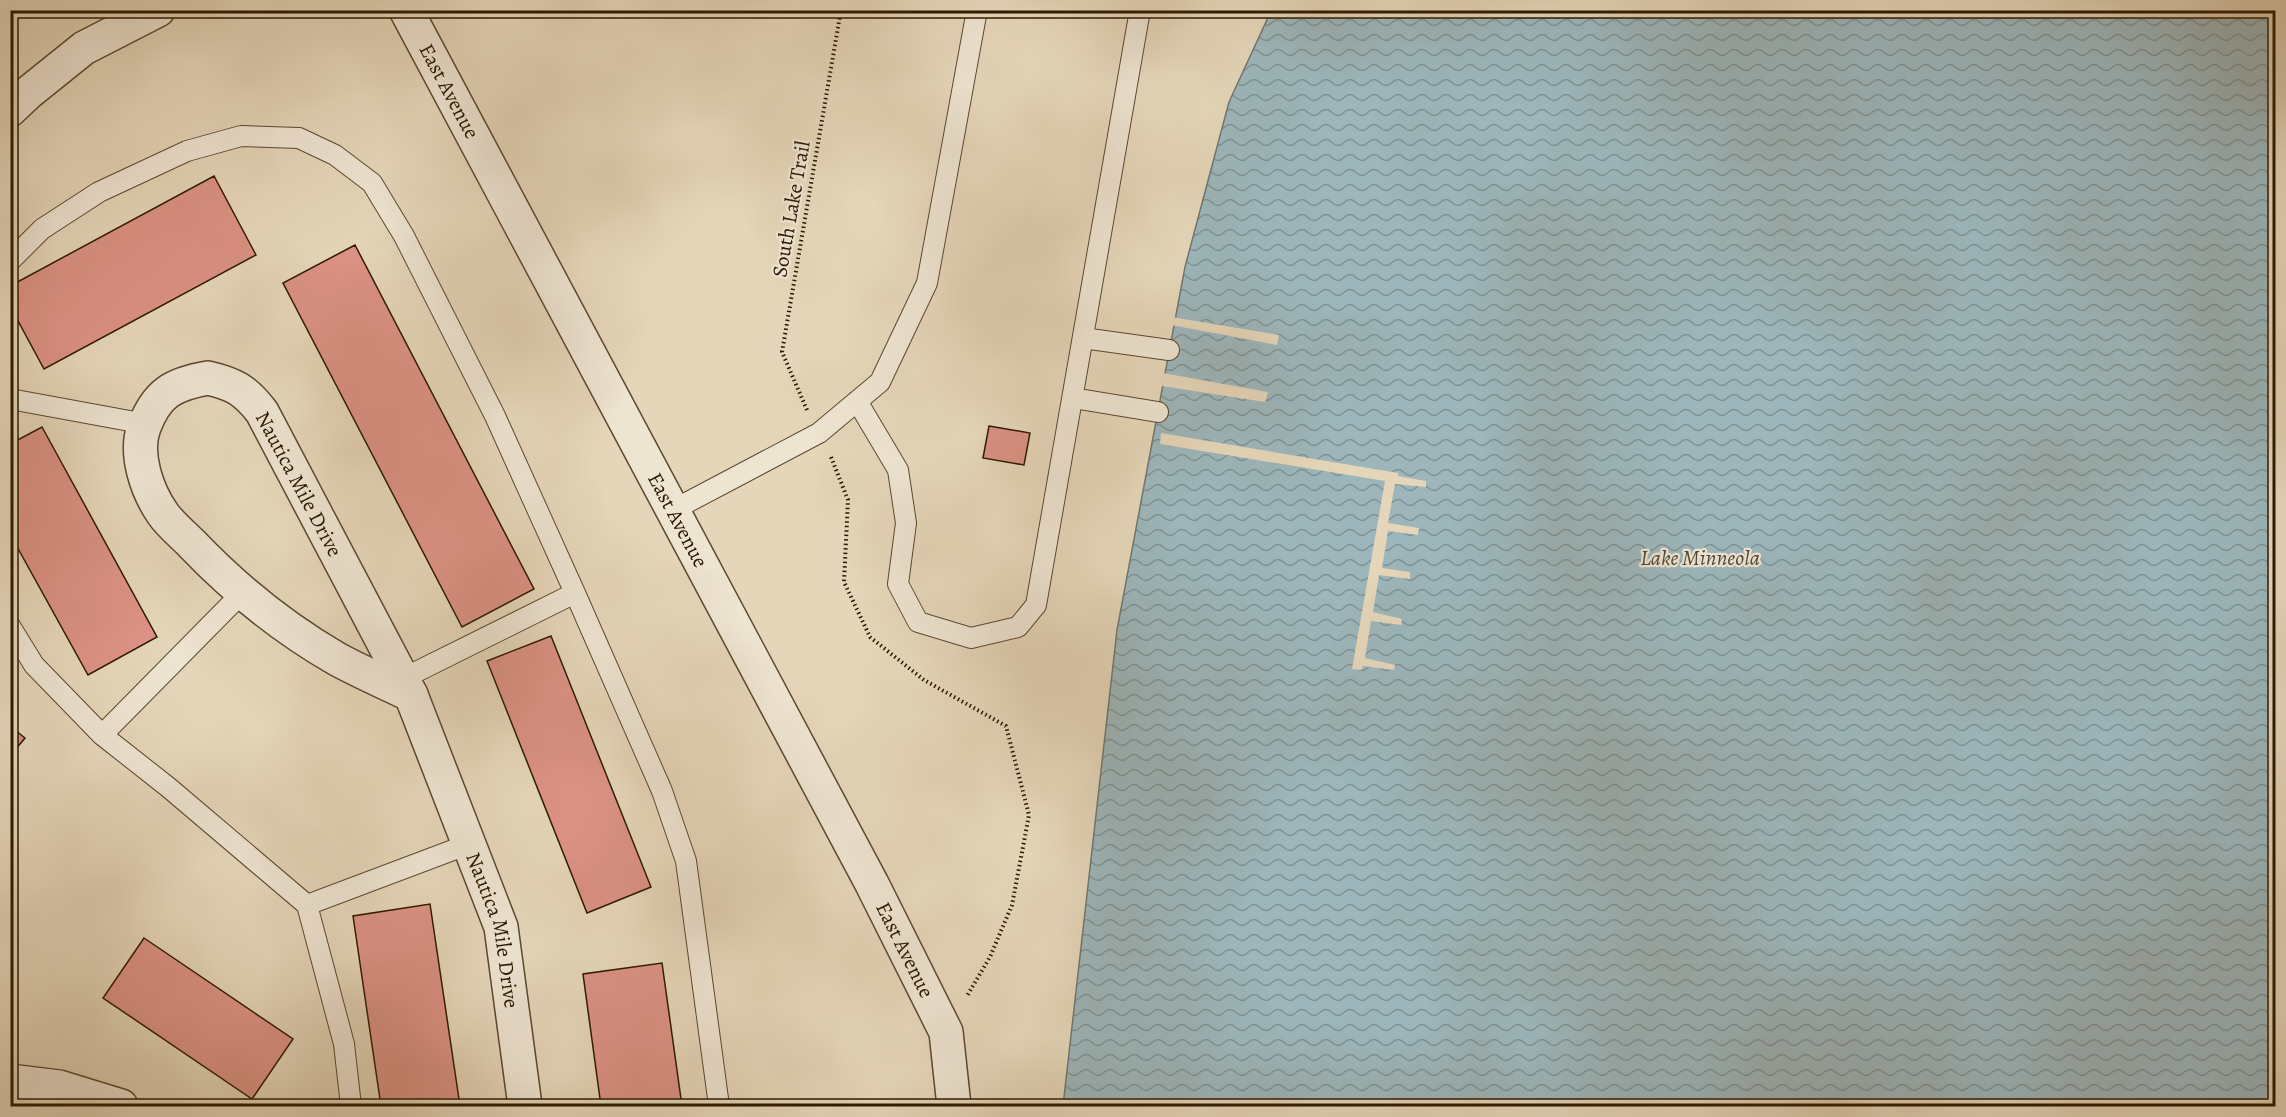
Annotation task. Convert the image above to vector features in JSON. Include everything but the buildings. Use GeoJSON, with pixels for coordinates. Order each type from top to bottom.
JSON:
{"type":"FeatureCollection","features":[{"type":"Feature","properties":{"kind":"street"},"geometry":{"type":"LineString","coordinates":[[10,110],[84,48],[158,10]]}},
{"type":"Feature","properties":{"kind":"street","name":"East Avenue"},"geometry":{"type":"LineString","coordinates":[[406,10],[872,884],[946,1032]]}},
{"type":"Feature","properties":{"kind":"street","name":"Nautica Mile Drive"},"geometry":{"type":"LineString","coordinates":[[406,687],[337,659],[281,623],[220,574],[163,514],[147,484],[141,455],[150,411],[164,393],[184,382],[208,378],[232,384],[252,399],[262,412],[406,687],[501,927],[525,1107]]}},
{"type":"Feature","properties":{"kind":"street"},"geometry":{"type":"LineString","coordinates":[[946,1032],[954,1107]]}},
{"type":"Feature","properties":{"kind":"street"},"geometry":{"type":"LineString","coordinates":[[10,1081],[59,1087],[121,1107]]}},
{"type":"Feature","properties":{"kind":"lane"},"geometry":{"type":"LineString","coordinates":[[673,510],[819,433],[880,382],[927,283],[977,10]]}},
{"type":"Feature","properties":{"kind":"lane"},"geometry":{"type":"LineString","coordinates":[[857,401],[898,470],[906,523],[898,584],[918,622],[971,638],[1018,627],[1036,605],[1140,10]]}},
{"type":"Feature","properties":{"kind":"lane"},"geometry":{"type":"LineString","coordinates":[[10,261],[42,229],[99,192],[188,151],[241,136],[299,138],[335,155],[372,183],[404,236],[495,416],[662,791],[686,861],[719,1107]]}},
{"type":"Feature","properties":{"kind":"lane"},"geometry":{"type":"LineString","coordinates":[[1083,338],[1169,350]]}},
{"type":"Feature","properties":{"kind":"lane"},"geometry":{"type":"LineString","coordinates":[[1072,398],[1158,412]]}},
{"type":"Feature","properties":{"kind":"lane"},"geometry":{"type":"LineString","coordinates":[[10,399],[146,423]]}},
{"type":"Feature","properties":{"kind":"lane"},"geometry":{"type":"LineString","coordinates":[[102,735],[243,592]]}},
{"type":"Feature","properties":{"kind":"lane"},"geometry":{"type":"LineString","coordinates":[[406,687],[575,594]]}},
{"type":"Feature","properties":{"kind":"lane"},"geometry":{"type":"LineString","coordinates":[[10,626],[34,665],[102,735],[168,786],[307,905],[344,1044],[351,1107]]}},
{"type":"Feature","properties":{"kind":"lane"},"geometry":{"type":"LineString","coordinates":[[307,905],[469,844]]}},
{"type":"Feature","properties":{"kind":"path","name":"South Lake Trail"},"geometry":{"type":"LineString","coordinates":[[806,409],[782,352],[841,10]]}},
{"type":"Feature","properties":{"kind":"path"},"geometry":{"type":"LineString","coordinates":[[829,453],[848,500],[844,582],[870,637],[924,680],[1006,726],[1029,815],[1012,905],[990,957],[946,1032]]}},
{"type":"Feature","properties":{"kind":"water","name":"Lake Minneola"},"geometry":{"type":"Polygon","coordinates":[[[1271,11],[2275,11],[2275,1106],[1063,1106],[1117,630],[1185,267],[1229,102],[1271,11]]]}},
{"type":"Feature","properties":{"kind":"pier"},"geometry":{"type":"Polygon","coordinates":[[[1172,317],[1279,335],[1277,345],[1171,325],[1172,317]]]}},
{"type":"Feature","properties":{"kind":"pier"},"geometry":{"type":"Polygon","coordinates":[[[1163,373],[1268,392],[1265,402],[1162,386],[1163,373]]]}},
{"type":"Feature","properties":{"kind":"pier"},"geometry":{"type":"Polygon","coordinates":[[[1161,433],[1398,473],[1398,476],[1426,481],[1426,487],[1395,484],[1388,523],[1419,528],[1418,535],[1388,531],[1382,568],[1410,572],[1410,579],[1379,575],[1373,612],[1402,619],[1401,625],[1371,621],[1365,658],[1395,665],[1394,670],[1363,666],[1361,670],[1352,669],[1385,481],[1160,444],[1161,433]]]}}]}
